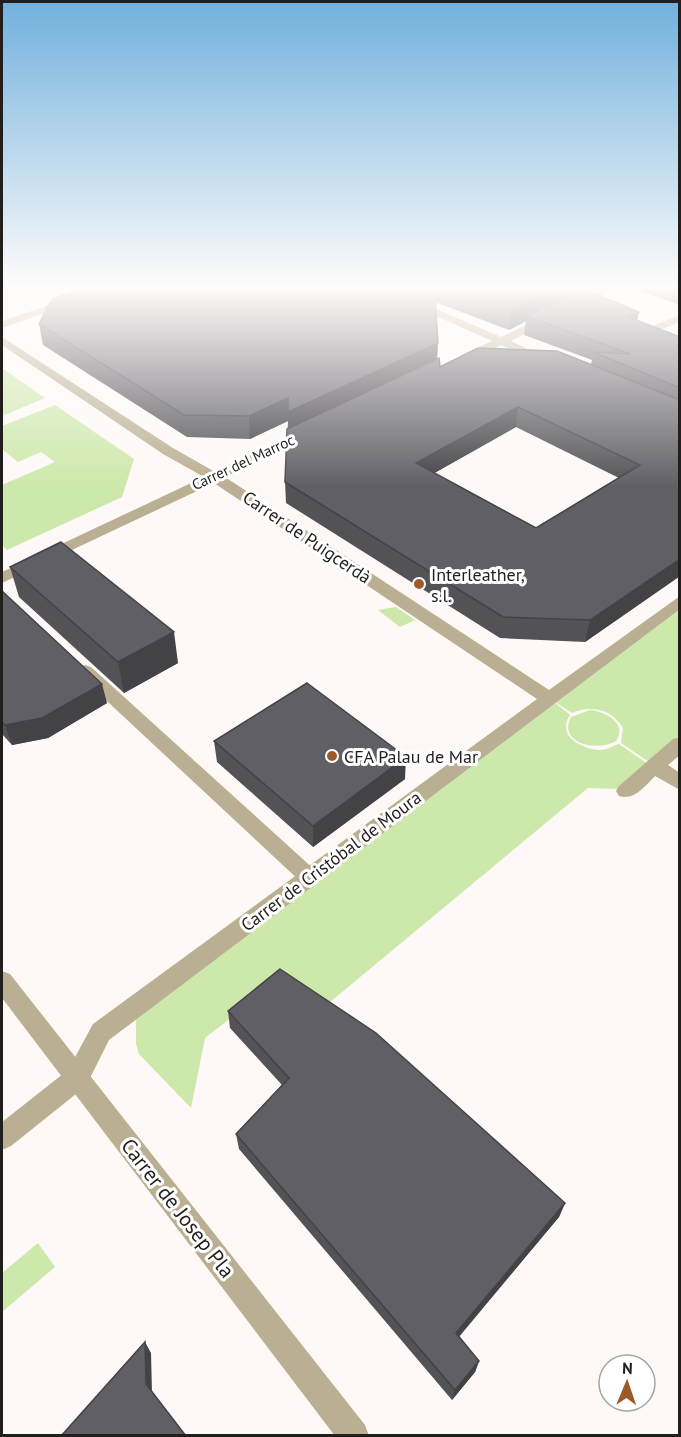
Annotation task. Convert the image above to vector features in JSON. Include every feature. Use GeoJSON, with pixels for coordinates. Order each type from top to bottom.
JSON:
{"type":"FeatureCollection","features":[{"type":"Feature","properties":{"kind":"street","name":"Carrer de Puigcerdà"},"geometry":{"type":"LineString","coordinates":[[22,353],[212,477],[234,488],[550,699]]}},
{"type":"Feature","properties":{"kind":"street"},"geometry":{"type":"LineString","coordinates":[[454,363],[475,353]]}},
{"type":"Feature","properties":{"kind":"street"},"geometry":{"type":"LineString","coordinates":[[528,353],[555,365]]}},
{"type":"Feature","properties":{"kind":"street","name":"Carrer del Marroc"},"geometry":{"type":"LineString","coordinates":[[2,578],[318,427]]}},
{"type":"Feature","properties":{"kind":"street","name":"Carrer de Cristóbal de Moura"},"geometry":{"type":"LineString","coordinates":[[2,1137],[77,1078],[101,1032],[680,601]]}},
{"type":"Feature","properties":{"kind":"street"},"geometry":{"type":"LineString","coordinates":[[73,660],[309,877]]}},
{"type":"Feature","properties":{"kind":"street"},"geometry":{"type":"LineString","coordinates":[[626,791],[680,744]]}},
{"type":"Feature","properties":{"kind":"street"},"geometry":{"type":"LineString","coordinates":[[654,766],[680,783]]}},
{"type":"Feature","properties":{"kind":"street","name":"Carrer de Josep Pla"},"geometry":{"type":"LineString","coordinates":[[2,981],[354,1436]]}},
{"type":"Feature","properties":{"kind":"green space"},"geometry":{"type":"Polygon","coordinates":[[[2,368],[45,398],[2,416],[2,368]]]}},
{"type":"Feature","properties":{"kind":"green space"},"geometry":{"type":"Polygon","coordinates":[[[55,405],[134,459],[122,497],[7,550],[2,545],[2,485],[55,462],[41,452],[18,462],[2,449],[2,426],[55,405]]]}},
{"type":"Feature","properties":{"kind":"green space"},"geometry":{"type":"Polygon","coordinates":[[[396,607],[415,620],[400,627],[378,610],[396,607]]]}},
{"type":"Feature","properties":{"kind":"green space"},"geometry":{"type":"Polygon","coordinates":[[[679,609],[679,736],[649,762],[621,743],[623,728],[607,713],[586,709],[572,713],[555,702],[679,609]]]}},
{"type":"Feature","properties":{"kind":"green space"},"geometry":{"type":"Polygon","coordinates":[[[554,702],[570,715],[566,722],[566,729],[568,735],[578,744],[600,750],[619,744],[648,764],[618,789],[588,788],[324,1007],[281,979],[205,1038],[191,1108],[139,1054],[136,1044],[136,1019],[554,702]]]}},
{"type":"Feature","properties":{"kind":"green space"},"geometry":{"type":"Polygon","coordinates":[[[590,710],[608,716],[617,724],[619,735],[616,741],[600,746],[591,745],[582,743],[570,734],[568,726],[571,717],[590,710]]]}},
{"type":"Feature","properties":{"kind":"green space"},"geometry":{"type":"Polygon","coordinates":[[[38,1243],[55,1267],[2,1312],[2,1273],[38,1243]]]}},
{"type":"Feature","properties":{"kind":"building"},"geometry":{"type":"Polygon","coordinates":[[[85,353],[416,353],[288,412],[288,398],[249,416],[184,415],[85,353]]]}},
{"type":"Feature","properties":{"kind":"building"},"geometry":{"type":"Polygon","coordinates":[[[468,353],[562,353],[680,400],[680,559],[590,620],[503,617],[285,482],[287,429],[439,358],[440,367],[468,353]],[[518,407],[416,463],[536,528],[640,465],[518,407]]]}},
{"type":"Feature","properties":{"kind":"building"},"geometry":{"type":"Polygon","coordinates":[[[596,353],[630,354],[627,353],[680,353],[680,388],[596,353]]]}},
{"type":"Feature","properties":{"kind":"building"},"geometry":{"type":"Polygon","coordinates":[[[61,542],[174,632],[118,662],[10,567],[61,542]]]}},
{"type":"Feature","properties":{"kind":"building"},"geometry":{"type":"Polygon","coordinates":[[[2,591],[102,684],[42,718],[5,725],[2,722],[2,591]]]}},
{"type":"Feature","properties":{"kind":"building"},"geometry":{"type":"Polygon","coordinates":[[[307,683],[406,757],[313,826],[214,741],[307,683]]]}},
{"type":"Feature","properties":{"kind":"building"},"geometry":{"type":"Polygon","coordinates":[[[280,969],[376,1033],[565,1203],[456,1333],[479,1361],[455,1390],[236,1134],[289,1078],[228,1011],[280,969]]]}},
{"type":"Feature","properties":{"kind":"building"},"geometry":{"type":"Polygon","coordinates":[[[145,1342],[146,1384],[186,1436],[61,1436],[145,1342]]]}},
{"type":"Feature","properties":{"kind":"place","name":"Interleather, s.l."},"geometry":{"type":"Point","coordinates":[419,584]}},
{"type":"Feature","properties":{"kind":"place","name":"CFA Palau de Mar"},"geometry":{"type":"Point","coordinates":[332,756]}}]}
